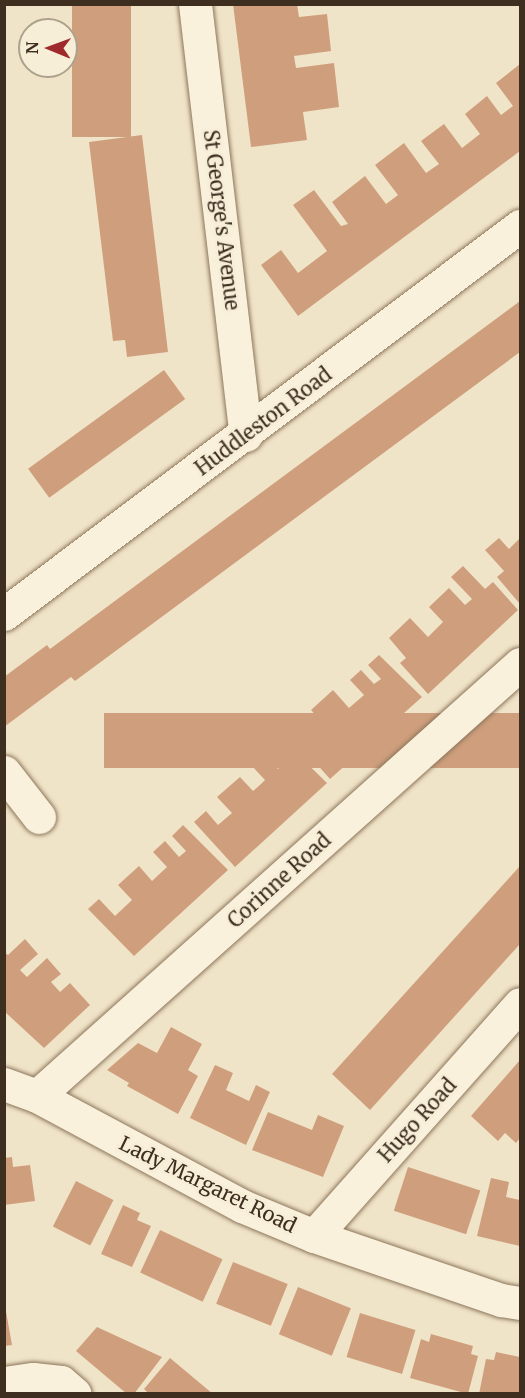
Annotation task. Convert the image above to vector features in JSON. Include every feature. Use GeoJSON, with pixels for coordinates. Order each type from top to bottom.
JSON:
{"type":"FeatureCollection","features":[{"type":"Feature","properties":{"kind":"street","name":"St George's Avenue"},"geometry":{"type":"LineString","coordinates":[[195,4],[246,435]]}},
{"type":"Feature","properties":{"kind":"street","name":"Huddleston Road"},"geometry":{"type":"LineString","coordinates":[[4,614],[246,435],[520,225]]}},
{"type":"Feature","properties":{"kind":"street","name":"Corinne Road"},"geometry":{"type":"LineString","coordinates":[[37,1096],[520,664]]}},
{"type":"Feature","properties":{"kind":"street"},"geometry":{"type":"LineString","coordinates":[[4,771],[39,817]]}},
{"type":"Feature","properties":{"kind":"street","name":"Hugo Road"},"geometry":{"type":"LineString","coordinates":[[314,1236],[520,1004]]}},
{"type":"Feature","properties":{"kind":"street","name":"Lady Margaret Road"},"geometry":{"type":"LineString","coordinates":[[4,1084],[37,1096],[242,1206],[314,1236],[501,1300],[520,1303]]}},
{"type":"Feature","properties":{"kind":"street"},"geometry":{"type":"LineString","coordinates":[[4,1383],[33,1379],[61,1382],[75,1394]]}},
{"type":"Feature","properties":{"kind":"building"},"geometry":{"type":"Polygon","coordinates":[[[72,4],[131,4],[131,137],[72,137],[72,78],[78,78],[78,18],[72,18],[72,4]]]}},
{"type":"Feature","properties":{"kind":"building"},"geometry":{"type":"Polygon","coordinates":[[[233,4],[297,4],[299,17],[327,14],[331,51],[294,56],[296,68],[334,63],[339,107],[303,112],[307,140],[251,147],[233,4]]]}},
{"type":"Feature","properties":{"kind":"building"},"geometry":{"type":"Polygon","coordinates":[[[520,64],[520,151],[298,316],[261,265],[281,250],[298,273],[327,251],[293,205],[314,190],[341,226],[348,224],[332,202],[365,176],[386,204],[398,195],[375,165],[404,143],[426,173],[439,164],[421,141],[444,124],[462,148],[480,134],[465,114],[487,96],[501,115],[513,106],[496,83],[520,64]]]}},
{"type":"Feature","properties":{"kind":"building"},"geometry":{"type":"Polygon","coordinates":[[[142,135],[168,352],[127,357],[125,340],[113,341],[89,142],[142,135]]]}},
{"type":"Feature","properties":{"kind":"building"},"geometry":{"type":"Polygon","coordinates":[[[520,301],[520,352],[75,681],[71,677],[4,727],[4,677],[47,645],[50,649],[520,301]]]}},
{"type":"Feature","properties":{"kind":"building"},"geometry":{"type":"Polygon","coordinates":[[[164,370],[185,399],[49,498],[28,469],[164,370]]]}},
{"type":"Feature","properties":{"kind":"building"},"geometry":{"type":"Polygon","coordinates":[[[499,538],[509,549],[520,538],[520,604],[497,577],[504,571],[485,550],[499,538]]]}},
{"type":"Feature","properties":{"kind":"building"},"geometry":{"type":"Polygon","coordinates":[[[463,566],[485,589],[493,582],[518,610],[428,694],[400,663],[406,658],[389,638],[410,618],[428,637],[443,622],[429,607],[449,588],[465,605],[472,599],[451,577],[463,566]]]}},
{"type":"Feature","properties":{"kind":"building"},"geometry":{"type":"Polygon","coordinates":[[[379,655],[422,697],[330,779],[289,733],[300,724],[314,740],[327,728],[311,710],[333,690],[349,708],[364,695],[350,680],[361,670],[374,684],[381,679],[368,665],[379,655]]]}},
{"type":"Feature","properties":{"kind":"building"},"geometry":{"type":"Polygon","coordinates":[[[104,713],[520,713],[520,768],[104,768],[104,713]]]}},
{"type":"Feature","properties":{"kind":"building"},"geometry":{"type":"Polygon","coordinates":[[[282,739],[327,783],[235,867],[194,822],[206,811],[218,825],[232,813],[217,797],[240,777],[253,791],[261,784],[265,780],[252,766],[265,754],[278,769],[283,764],[271,750],[282,739]]]}},
{"type":"Feature","properties":{"kind":"building"},"geometry":{"type":"Polygon","coordinates":[[[183,825],[228,870],[134,956],[88,909],[99,899],[115,916],[132,900],[118,885],[139,866],[152,881],[167,867],[153,852],[165,841],[179,857],[186,851],[172,836],[183,825]]]}},
{"type":"Feature","properties":{"kind":"building"},"geometry":{"type":"Polygon","coordinates":[[[520,866],[520,944],[370,1110],[332,1074],[520,866]]]}},
{"type":"Feature","properties":{"kind":"building"},"geometry":{"type":"Polygon","coordinates":[[[25,939],[38,954],[20,970],[27,977],[47,958],[61,974],[51,982],[60,992],[70,983],[90,1005],[44,1048],[4,1011],[4,952],[8,955],[25,939]]]}},
{"type":"Feature","properties":{"kind":"building"},"geometry":{"type":"Polygon","coordinates":[[[171,1027],[202,1044],[188,1070],[198,1076],[178,1114],[127,1086],[129,1083],[107,1070],[138,1043],[157,1053],[171,1027]]]}},
{"type":"Feature","properties":{"kind":"building"},"geometry":{"type":"Polygon","coordinates":[[[520,1060],[520,1138],[516,1143],[505,1133],[498,1141],[471,1116],[520,1060]]]}},
{"type":"Feature","properties":{"kind":"building"},"geometry":{"type":"Polygon","coordinates":[[[215,1065],[233,1073],[226,1090],[249,1101],[256,1085],[270,1092],[246,1145],[190,1118],[215,1065]]]}},
{"type":"Feature","properties":{"kind":"building"},"geometry":{"type":"Polygon","coordinates":[[[268,1112],[312,1130],[318,1115],[344,1126],[323,1177],[252,1150],[268,1112]]]}},
{"type":"Feature","properties":{"kind":"building"},"geometry":{"type":"Polygon","coordinates":[[[12,1157],[13,1167],[30,1165],[35,1201],[4,1205],[4,1158],[12,1157]]]}},
{"type":"Feature","properties":{"kind":"building"},"geometry":{"type":"Polygon","coordinates":[[[408,1167],[480,1190],[466,1234],[394,1211],[408,1167]]]}},
{"type":"Feature","properties":{"kind":"building"},"geometry":{"type":"Polygon","coordinates":[[[491,1178],[509,1182],[506,1197],[520,1200],[520,1246],[477,1236],[491,1178]]]}},
{"type":"Feature","properties":{"kind":"building"},"geometry":{"type":"Polygon","coordinates":[[[76,1181],[113,1200],[90,1246],[53,1226],[76,1181]]]}},
{"type":"Feature","properties":{"kind":"building"},"geometry":{"type":"Polygon","coordinates":[[[123,1205],[140,1213],[137,1220],[151,1226],[132,1267],[101,1254],[123,1205]]]}},
{"type":"Feature","properties":{"kind":"building"},"geometry":{"type":"Polygon","coordinates":[[[160,1230],[223,1259],[203,1302],[140,1273],[160,1230]]]}},
{"type":"Feature","properties":{"kind":"building"},"geometry":{"type":"Polygon","coordinates":[[[233,1262],[288,1284],[271,1326],[216,1304],[233,1262]]]}},
{"type":"Feature","properties":{"kind":"building"},"geometry":{"type":"Polygon","coordinates":[[[298,1287],[351,1308],[332,1356],[279,1334],[298,1287]]]}},
{"type":"Feature","properties":{"kind":"building"},"geometry":{"type":"Polygon","coordinates":[[[4,1300],[12,1345],[4,1346],[4,1300]]]}},
{"type":"Feature","properties":{"kind":"building"},"geometry":{"type":"Polygon","coordinates":[[[360,1313],[415,1330],[402,1374],[347,1357],[360,1313]]]}},
{"type":"Feature","properties":{"kind":"building"},"geometry":{"type":"Polygon","coordinates":[[[97,1327],[162,1357],[134,1394],[127,1394],[76,1351],[97,1327]]]}},
{"type":"Feature","properties":{"kind":"building"},"geometry":{"type":"Polygon","coordinates":[[[431,1334],[473,1346],[471,1354],[478,1356],[468,1394],[410,1378],[421,1339],[429,1342],[431,1334]]]}},
{"type":"Feature","properties":{"kind":"building"},"geometry":{"type":"Polygon","coordinates":[[[496,1352],[520,1357],[520,1394],[479,1394],[486,1359],[494,1360],[496,1352]]]}},
{"type":"Feature","properties":{"kind":"building"},"geometry":{"type":"Polygon","coordinates":[[[170,1358],[213,1394],[149,1394],[144,1389],[170,1358]]]}}]}
